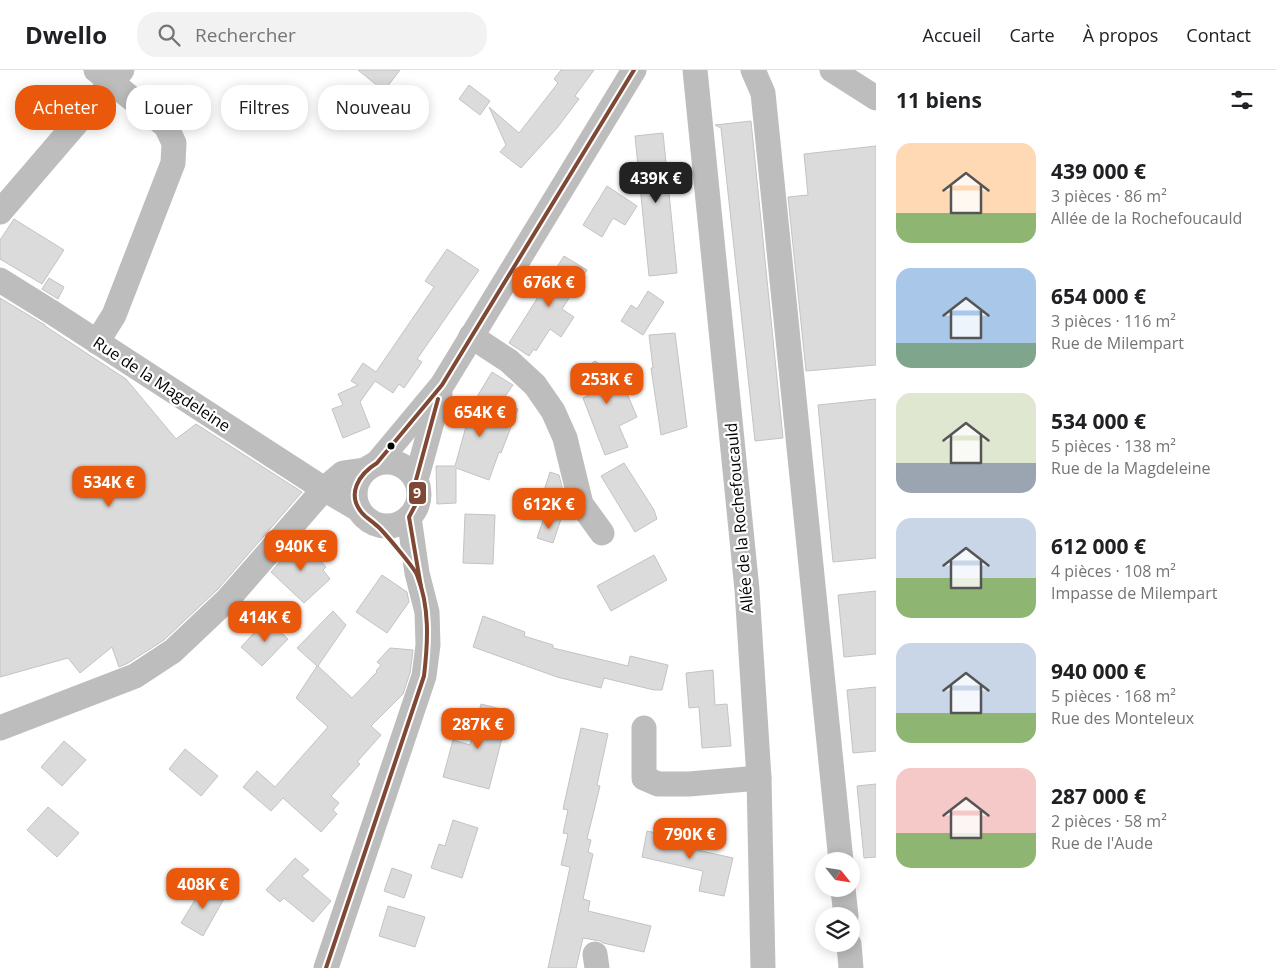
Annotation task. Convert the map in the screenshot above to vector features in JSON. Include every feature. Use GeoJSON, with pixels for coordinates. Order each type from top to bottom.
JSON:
{"type":"FeatureCollection","features":[{"type":"Feature","properties":{"kind":"street"},"geometry":{"type":"LineString","coordinates":[[0,728],[135,676],[173,651],[228,599],[324,489],[344,473],[371,466],[393,462],[407,468],[416,480],[419,493],[416,506],[409,517],[400,523],[389,526],[377,525],[369,521],[358,509],[354,496],[356,482],[371,466],[442,385],[634,70]]}},
{"type":"Feature","properties":{"kind":"street","name":"Allée de la Rochefoucauld"},"geometry":{"type":"LineString","coordinates":[[695,70],[747,590],[759,778],[763,968]]}},
{"type":"Feature","properties":{"kind":"street"},"geometry":{"type":"LineString","coordinates":[[753,70],[763,93],[840,852]]}},
{"type":"Feature","properties":{"kind":"street"},"geometry":{"type":"LineString","coordinates":[[832,70],[876,98]]}},
{"type":"Feature","properties":{"kind":"street"},"geometry":{"type":"LineString","coordinates":[[0,212],[110,74],[166,126],[174,143],[173,162],[114,315],[97,342]]}},
{"type":"Feature","properties":{"kind":"street","name":"Rue de la Magdeleine"},"geometry":{"type":"LineString","coordinates":[[0,280],[358,509]]}},
{"type":"Feature","properties":{"kind":"street"},"geometry":{"type":"LineString","coordinates":[[471,336],[509,362],[535,386],[553,410],[565,438],[581,504],[602,533]]}},
{"type":"Feature","properties":{"kind":"street"},"geometry":{"type":"LineString","coordinates":[[416,480],[442,385]]}},
{"type":"Feature","properties":{"kind":"street"},"geometry":{"type":"LineString","coordinates":[[326,968],[424,676],[428,646],[427,612],[417,573],[409,517]]}},
{"type":"Feature","properties":{"kind":"street"},"geometry":{"type":"LineString","coordinates":[[377,525],[417,573]]}},
{"type":"Feature","properties":{"kind":"street"},"geometry":{"type":"LineString","coordinates":[[644,728],[644,778],[658,784],[682,784],[759,778]]}},
{"type":"Feature","properties":{"kind":"street"},"geometry":{"type":"LineString","coordinates":[[850,952],[851,968]]}},
{"type":"Feature","properties":{"kind":"building"},"geometry":{"type":"Polygon","coordinates":[[[358,70],[400,70],[389,85],[377,85],[358,70]]]}},
{"type":"Feature","properties":{"kind":"building"},"geometry":{"type":"Polygon","coordinates":[[[561,70],[594,70],[575,96],[579,99],[557,128],[521,168],[500,152],[506,145],[489,107],[519,133],[558,83],[554,79],[561,70]]]}},
{"type":"Feature","properties":{"kind":"building"},"geometry":{"type":"Polygon","coordinates":[[[469,85],[490,101],[480,115],[459,99],[469,85]]]}},
{"type":"Feature","properties":{"kind":"building"},"geometry":{"type":"Polygon","coordinates":[[[751,121],[783,438],[755,441],[721,128],[715,125],[751,121]]]}},
{"type":"Feature","properties":{"kind":"building"},"geometry":{"type":"Polygon","coordinates":[[[663,133],[677,273],[649,276],[635,136],[663,133]]]}},
{"type":"Feature","properties":{"kind":"building"},"geometry":{"type":"Polygon","coordinates":[[[876,146],[876,365],[806,371],[788,197],[808,195],[804,154],[876,146]]]}},
{"type":"Feature","properties":{"kind":"building"},"geometry":{"type":"Polygon","coordinates":[[[607,186],[637,206],[625,225],[613,218],[602,237],[583,225],[607,186]]]}},
{"type":"Feature","properties":{"kind":"building"},"geometry":{"type":"Polygon","coordinates":[[[14,219],[64,250],[42,284],[0,259],[0,240],[14,219]]]}},
{"type":"Feature","properties":{"kind":"building"},"geometry":{"type":"Polygon","coordinates":[[[447,249],[479,270],[417,359],[422,362],[404,388],[399,384],[393,393],[375,381],[360,402],[370,427],[343,438],[332,409],[343,405],[338,394],[358,385],[351,381],[363,363],[376,372],[434,287],[425,281],[447,249]]]}},
{"type":"Feature","properties":{"kind":"building"},"geometry":{"type":"Polygon","coordinates":[[[564,256],[587,270],[562,309],[574,317],[561,337],[550,329],[536,351],[534,349],[529,356],[509,343],[564,256]]]}},
{"type":"Feature","properties":{"kind":"building"},"geometry":{"type":"Polygon","coordinates":[[[49,278],[64,287],[58,299],[42,289],[49,278]]]}},
{"type":"Feature","properties":{"kind":"building"},"geometry":{"type":"Polygon","coordinates":[[[648,291],[664,302],[643,335],[621,321],[631,305],[637,309],[648,291]]]}},
{"type":"Feature","properties":{"kind":"building"},"geometry":{"type":"Polygon","coordinates":[[[0,298],[45,325],[126,379],[176,439],[196,424],[302,492],[218,589],[164,640],[119,667],[112,647],[80,673],[68,658],[0,677],[0,298]]]}},
{"type":"Feature","properties":{"kind":"building"},"geometry":{"type":"Polygon","coordinates":[[[675,333],[687,427],[661,435],[651,368],[653,368],[649,335],[675,333]]]}},
{"type":"Feature","properties":{"kind":"building"},"geometry":{"type":"Polygon","coordinates":[[[595,361],[620,377],[637,417],[619,426],[628,447],[605,455],[583,398],[589,395],[574,375],[595,361]]]}},
{"type":"Feature","properties":{"kind":"building"},"geometry":{"type":"Polygon","coordinates":[[[492,372],[513,385],[501,402],[518,409],[501,453],[499,452],[489,480],[456,468],[456,503],[437,504],[436,466],[455,466],[472,405],[492,372]]]}},
{"type":"Feature","properties":{"kind":"building"},"geometry":{"type":"Polygon","coordinates":[[[876,399],[876,558],[833,562],[818,405],[876,399]]]}},
{"type":"Feature","properties":{"kind":"building"},"geometry":{"type":"Polygon","coordinates":[[[624,463],[654,510],[657,519],[635,532],[601,476],[624,463]]]}},
{"type":"Feature","properties":{"kind":"building"},"geometry":{"type":"Polygon","coordinates":[[[550,472],[559,475],[568,510],[541,500],[550,472]]]}},
{"type":"Feature","properties":{"kind":"building"},"geometry":{"type":"Polygon","coordinates":[[[465,514],[495,515],[493,564],[463,563],[465,514]]]}},
{"type":"Feature","properties":{"kind":"building"},"geometry":{"type":"Polygon","coordinates":[[[544,518],[561,519],[553,543],[537,538],[544,518]]]}},
{"type":"Feature","properties":{"kind":"building"},"geometry":{"type":"Polygon","coordinates":[[[300,539],[326,567],[323,570],[330,579],[304,603],[271,572],[300,539]]]}},
{"type":"Feature","properties":{"kind":"building"},"geometry":{"type":"Polygon","coordinates":[[[654,555],[667,580],[611,611],[597,586],[654,555]]]}},
{"type":"Feature","properties":{"kind":"building"},"geometry":{"type":"Polygon","coordinates":[[[382,575],[407,592],[409,602],[387,633],[356,612],[382,575]]]}},
{"type":"Feature","properties":{"kind":"building"},"geometry":{"type":"Polygon","coordinates":[[[876,591],[876,654],[844,657],[838,595],[876,591]]]}},
{"type":"Feature","properties":{"kind":"building"},"geometry":{"type":"Polygon","coordinates":[[[333,611],[346,625],[318,666],[352,698],[377,672],[381,665],[377,662],[390,648],[413,650],[410,673],[403,694],[371,726],[381,735],[357,762],[360,764],[331,796],[339,803],[333,810],[337,814],[321,832],[283,798],[271,811],[243,787],[257,771],[275,787],[328,727],[296,698],[317,666],[297,648],[333,611]]]}},
{"type":"Feature","properties":{"kind":"building"},"geometry":{"type":"Polygon","coordinates":[[[483,616],[525,632],[524,636],[553,645],[553,648],[628,666],[630,656],[668,665],[662,690],[654,690],[604,678],[601,688],[557,677],[473,647],[483,616]]]}},
{"type":"Feature","properties":{"kind":"building"},"geometry":{"type":"Polygon","coordinates":[[[267,619],[288,639],[262,666],[241,647],[267,619]]]}},
{"type":"Feature","properties":{"kind":"building"},"geometry":{"type":"Polygon","coordinates":[[[713,670],[715,705],[727,704],[731,746],[702,748],[699,707],[689,708],[686,673],[713,670]]]}},
{"type":"Feature","properties":{"kind":"building"},"geometry":{"type":"Polygon","coordinates":[[[876,687],[876,751],[853,753],[847,690],[876,687]]]}},
{"type":"Feature","properties":{"kind":"building"},"geometry":{"type":"Polygon","coordinates":[[[481,704],[509,711],[489,789],[443,777],[453,740],[470,745],[481,704]]]}},
{"type":"Feature","properties":{"kind":"building"},"geometry":{"type":"Polygon","coordinates":[[[581,728],[608,734],[597,785],[600,786],[587,839],[591,840],[588,852],[593,854],[583,899],[590,901],[588,911],[651,926],[644,952],[583,938],[576,968],[548,968],[570,867],[561,865],[568,834],[563,833],[568,810],[563,809],[581,728]]]}},
{"type":"Feature","properties":{"kind":"building"},"geometry":{"type":"Polygon","coordinates":[[[64,741],[86,760],[62,786],[41,767],[64,741]]]}},
{"type":"Feature","properties":{"kind":"building"},"geometry":{"type":"Polygon","coordinates":[[[185,749],[218,776],[201,796],[169,769],[185,749]]]}},
{"type":"Feature","properties":{"kind":"building"},"geometry":{"type":"Polygon","coordinates":[[[876,784],[876,857],[864,858],[857,786],[876,784]]]}},
{"type":"Feature","properties":{"kind":"building"},"geometry":{"type":"Polygon","coordinates":[[[48,807],[79,833],[57,857],[27,830],[48,807]]]}},
{"type":"Feature","properties":{"kind":"building"},"geometry":{"type":"Polygon","coordinates":[[[453,820],[478,828],[462,878],[431,868],[439,844],[445,846],[453,820]]]}},
{"type":"Feature","properties":{"kind":"building"},"geometry":{"type":"Polygon","coordinates":[[[647,831],[689,840],[688,848],[733,858],[724,896],[699,891],[703,871],[642,857],[647,831]]]}},
{"type":"Feature","properties":{"kind":"building"},"geometry":{"type":"Polygon","coordinates":[[[295,858],[309,870],[302,876],[331,901],[313,922],[284,898],[280,902],[266,890],[295,858]]]}},
{"type":"Feature","properties":{"kind":"building"},"geometry":{"type":"Polygon","coordinates":[[[392,868],[412,875],[404,898],[384,891],[392,868]]]}},
{"type":"Feature","properties":{"kind":"building"},"geometry":{"type":"Polygon","coordinates":[[[204,885],[225,897],[203,936],[181,923],[204,885]]]}},
{"type":"Feature","properties":{"kind":"building"},"geometry":{"type":"Polygon","coordinates":[[[388,906],[425,917],[415,947],[379,936],[388,906]]]}},
{"type":"Feature","properties":{"kind":"transit line","name":"9"},"geometry":{"type":"LineString","coordinates":[[326,968],[424,676],[426,650],[426,612],[417,575],[385,534],[357,506],[355,499],[357,485],[365,473],[377,463],[442,385],[634,70]]}},
{"type":"Feature","properties":{"kind":"transit line","name":"9"},"geometry":{"type":"LineString","coordinates":[[421,587],[409,517],[418,500],[416,480],[438,399]]}}]}
